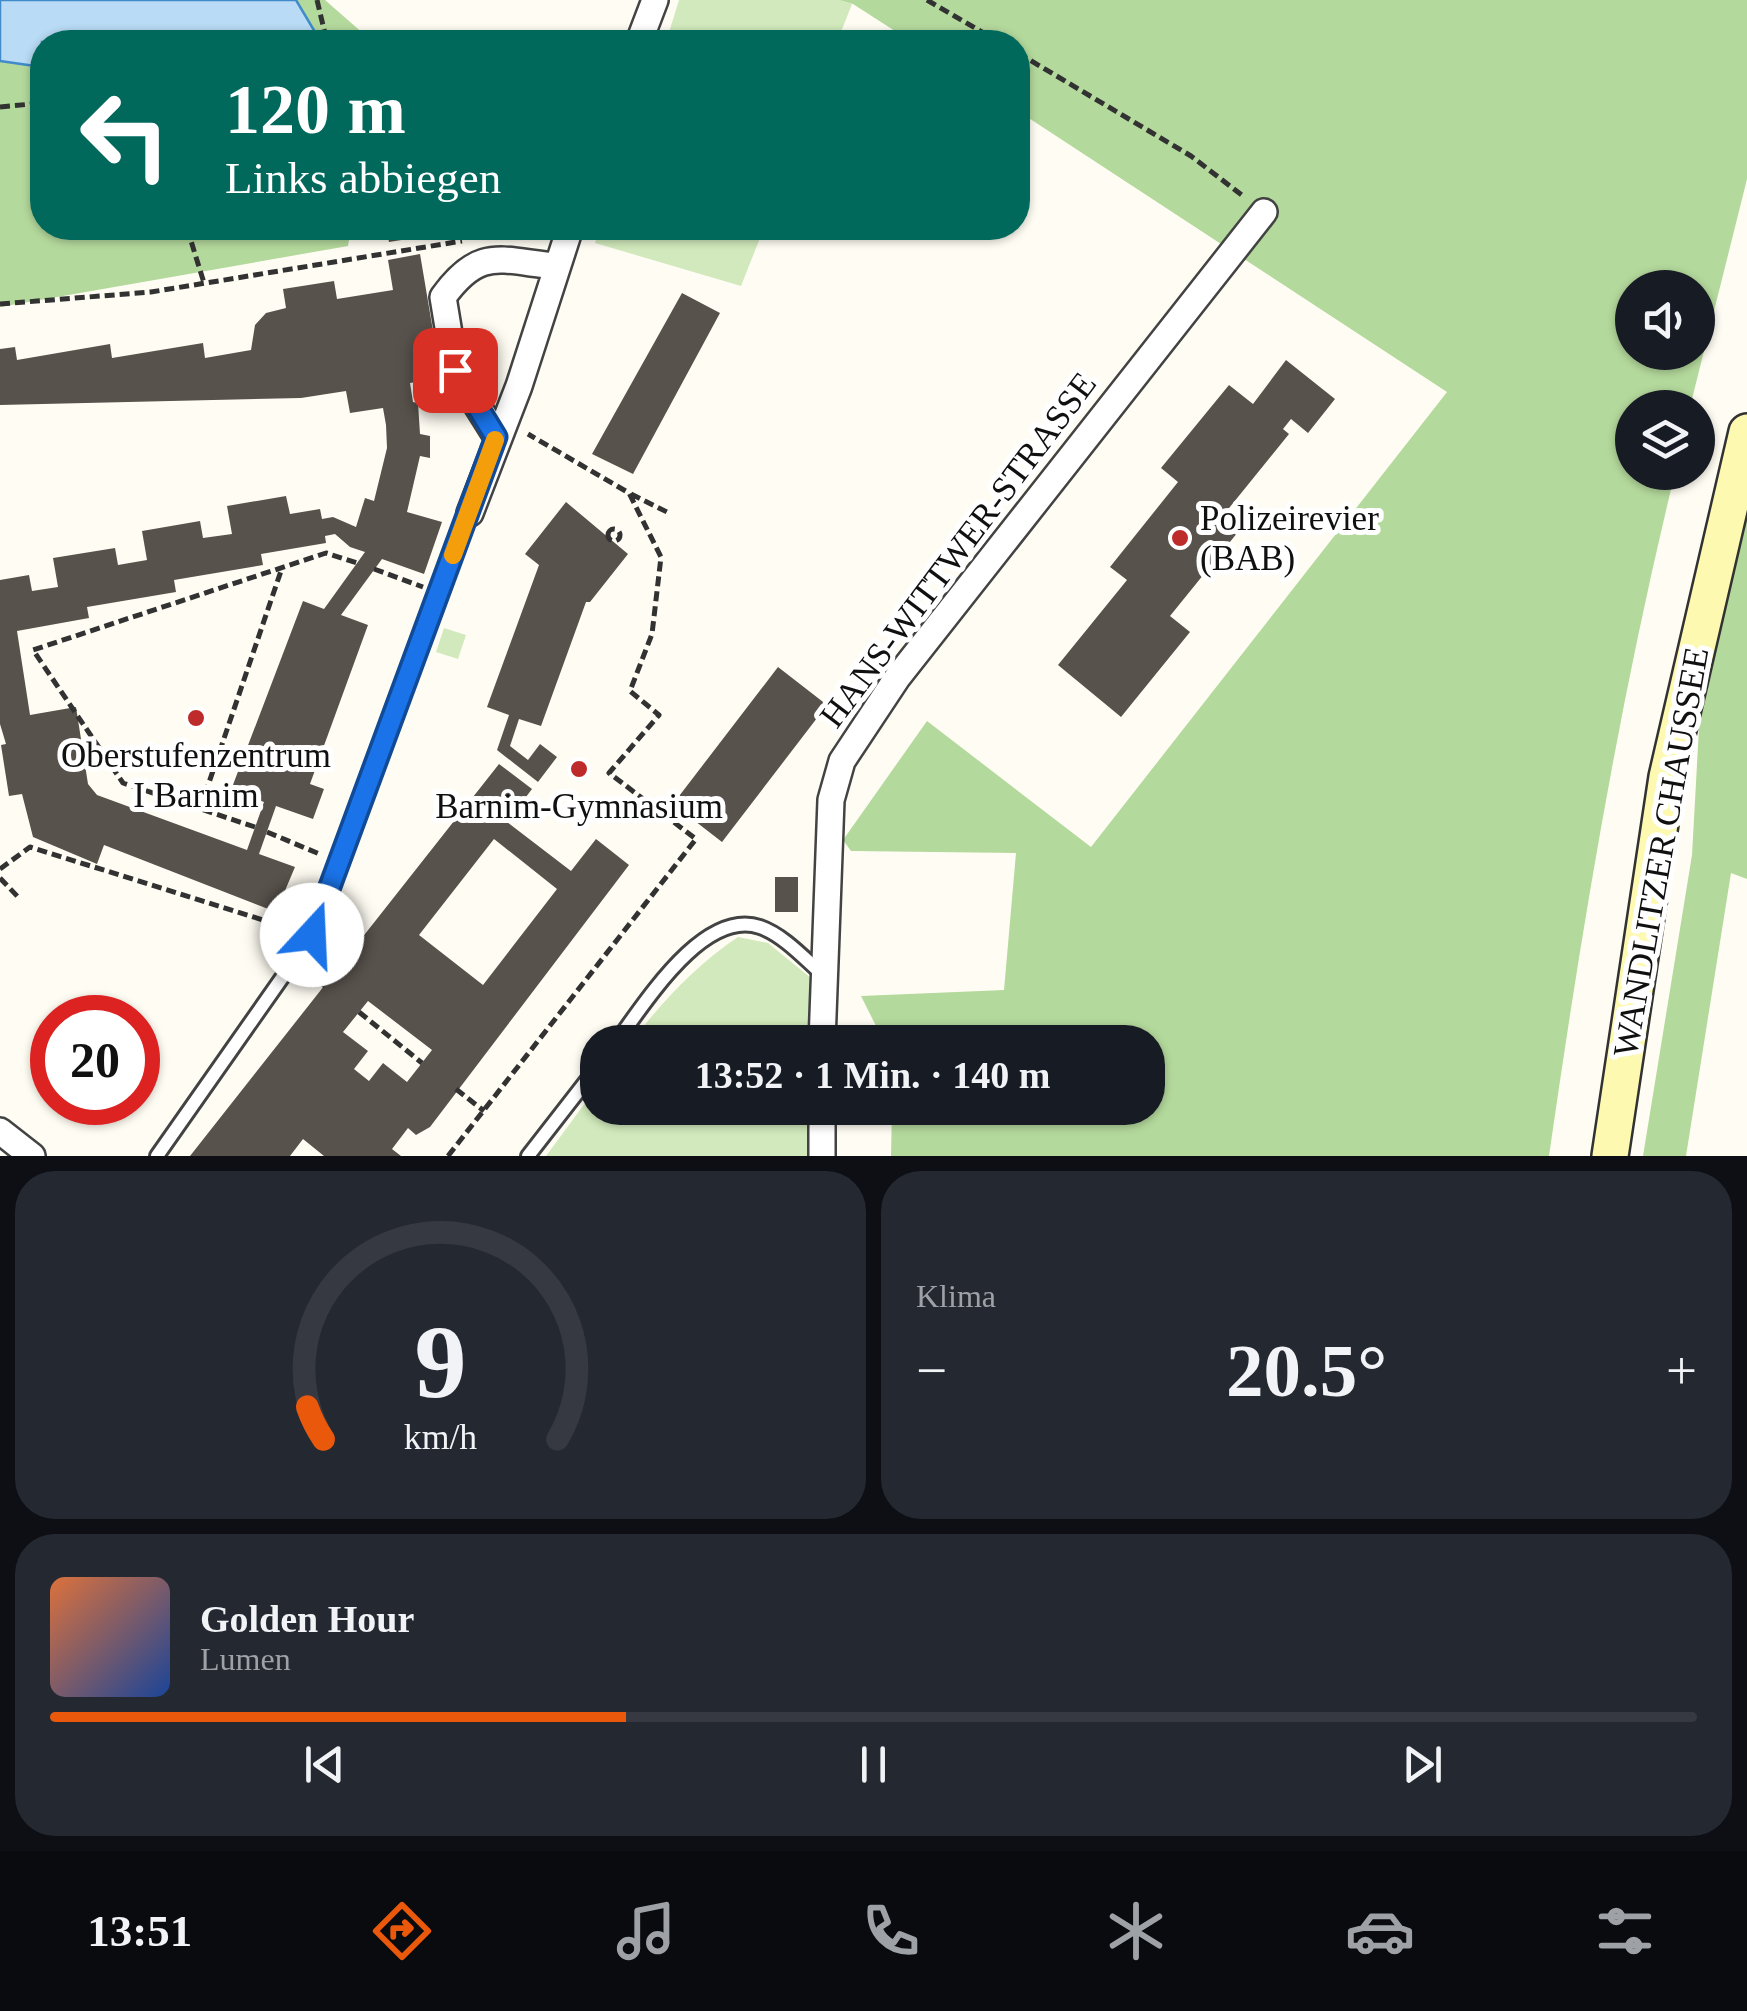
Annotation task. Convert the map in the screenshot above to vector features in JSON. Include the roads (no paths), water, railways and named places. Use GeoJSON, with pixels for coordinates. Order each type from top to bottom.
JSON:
{"type":"FeatureCollection","features":[{"type":"Feature","properties":{"kind":"main road","name":"WANDLITZER CHAUSSEE"},"geometry":{"type":"LineString","coordinates":[[1610,1156],[1667,778],[1747,432]]}},
{"type":"Feature","properties":{"kind":"street"},"geometry":{"type":"LineString","coordinates":[[644,30],[655,0]]}},
{"type":"Feature","properties":{"kind":"street","name":"HANS-WITTWER-STRASSE"},"geometry":{"type":"LineString","coordinates":[[822,1025],[831,800],[842,761],[896,678],[1264,212]]}},
{"type":"Feature","properties":{"kind":"street"},"geometry":{"type":"LineString","coordinates":[[470,513],[566,240]]}},
{"type":"Feature","properties":{"kind":"street"},"geometry":{"type":"LineString","coordinates":[[500,430],[455,370],[442,297],[463,269],[488,260],[557,266]]}},
{"type":"Feature","properties":{"kind":"street"},"geometry":{"type":"LineString","coordinates":[[822,1125],[822,1156]]}},
{"type":"Feature","properties":{"kind":"street"},"geometry":{"type":"LineString","coordinates":[[0,1131],[32,1156]]}},
{"type":"Feature","properties":{"kind":"lane"},"geometry":{"type":"LineString","coordinates":[[157,1156],[312,935],[470,513]]}},
{"type":"Feature","properties":{"kind":"lane"},"geometry":{"type":"LineString","coordinates":[[629,1025],[673,968],[706,937],[734,926],[758,926],[822,974]]}},
{"type":"Feature","properties":{"kind":"lane"},"geometry":{"type":"LineString","coordinates":[[528,1156],[580,1089]]}},
{"type":"Feature","properties":{"kind":"water"},"geometry":{"type":"Polygon","coordinates":[[[0,0],[296,0],[314,30],[30,30],[30,65],[0,61],[0,0]]]}},
{"type":"Feature","properties":{"kind":"place","name":"Polizeirevier (BAB)"},"geometry":{"type":"Point","coordinates":[1180,538]}},
{"type":"Feature","properties":{"kind":"place","name":"Oberstufenzentrum I Barnim"},"geometry":{"type":"Point","coordinates":[196,718]}},
{"type":"Feature","properties":{"kind":"place","name":"Barnim-Gymnasium"},"geometry":{"type":"Point","coordinates":[579,769]}}]}
